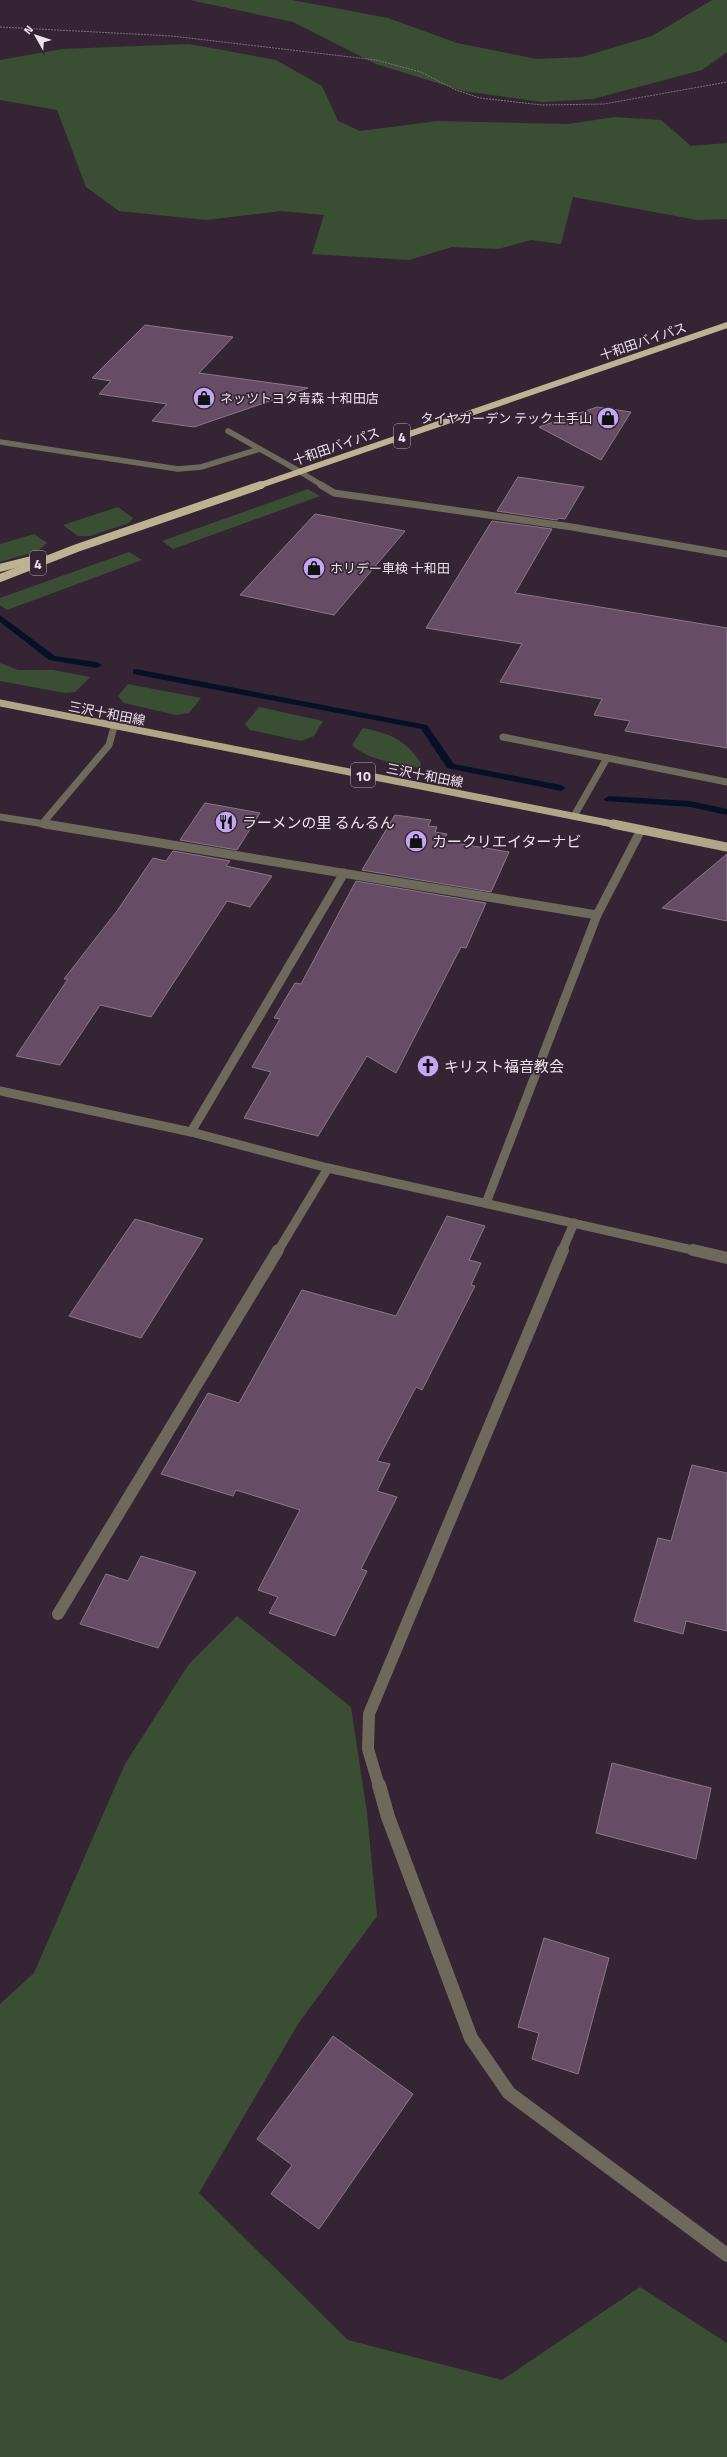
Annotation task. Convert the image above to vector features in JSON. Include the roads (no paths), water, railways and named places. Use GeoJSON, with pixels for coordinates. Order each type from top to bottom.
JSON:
{"type":"FeatureCollection","features":[{"type":"Feature","properties":{"kind":"highway","name":"十和田バイパス"},"geometry":{"type":"LineString","coordinates":[[0,578],[77,548],[727,325]]}},
{"type":"Feature","properties":{"kind":"highway","name":"4"},"geometry":{"type":"LineString","coordinates":[[0,568],[77,548]]}},
{"type":"Feature","properties":{"kind":"main road","name":"三沢十和田線"},"geometry":{"type":"LineString","coordinates":[[0,703],[114,727],[727,846]]}},
{"type":"Feature","properties":{"kind":"street"},"geometry":{"type":"LineString","coordinates":[[228,431],[299,471],[334,493],[572,527],[727,554]]}},
{"type":"Feature","properties":{"kind":"street"},"geometry":{"type":"LineString","coordinates":[[0,442],[178,469],[201,467],[260,449]]}},
{"type":"Feature","properties":{"kind":"street"},"geometry":{"type":"LineString","coordinates":[[42,824],[109,745],[114,727]]}},
{"type":"Feature","properties":{"kind":"street"},"geometry":{"type":"LineString","coordinates":[[502,737],[727,782]]}},
{"type":"Feature","properties":{"kind":"street"},"geometry":{"type":"LineString","coordinates":[[574,816],[608,758]]}},
{"type":"Feature","properties":{"kind":"street"},"geometry":{"type":"LineString","coordinates":[[0,817],[597,915]]}},
{"type":"Feature","properties":{"kind":"street"},"geometry":{"type":"LineString","coordinates":[[486,1203],[597,915],[641,830]]}},
{"type":"Feature","properties":{"kind":"street"},"geometry":{"type":"LineString","coordinates":[[191,1132],[344,873]]}},
{"type":"Feature","properties":{"kind":"street"},"geometry":{"type":"LineString","coordinates":[[0,1091],[191,1132],[328,1168],[727,1258]]}},
{"type":"Feature","properties":{"kind":"street"},"geometry":{"type":"LineString","coordinates":[[58,1614],[328,1168]]}},
{"type":"Feature","properties":{"kind":"street"},"geometry":{"type":"LineString","coordinates":[[574,1223],[369,1714],[368,1749],[388,1817],[471,2038],[509,2093],[727,2256]]}},
{"type":"Feature","properties":{"kind":"waterway"},"geometry":{"type":"LineString","coordinates":[[0,618],[52,658],[97,665]]}},
{"type":"Feature","properties":{"kind":"waterway"},"geometry":{"type":"LineString","coordinates":[[136,672],[424,727],[451,766],[561,788]]}},
{"type":"Feature","properties":{"kind":"waterway"},"geometry":{"type":"LineString","coordinates":[[609,799],[690,804],[727,812]]}},
{"type":"Feature","properties":{"kind":"place","name":"ネッツトヨタ青森 十和田店"},"geometry":{"type":"Point","coordinates":[204,398]}},
{"type":"Feature","properties":{"kind":"place","name":"タイヤガーデン テック土手山"},"geometry":{"type":"Point","coordinates":[608,418]}},
{"type":"Feature","properties":{"kind":"place","name":"ホリデー車検 十和田"},"geometry":{"type":"Point","coordinates":[314,568]}},
{"type":"Feature","properties":{"kind":"place","name":"ラーメンの里 るんるん"},"geometry":{"type":"Point","coordinates":[226,822]}},
{"type":"Feature","properties":{"kind":"place","name":"カークリエイターナビ"},"geometry":{"type":"Point","coordinates":[416,841]}},
{"type":"Feature","properties":{"kind":"place","name":"キリスト福音教会"},"geometry":{"type":"Point","coordinates":[428,1066]}}]}
